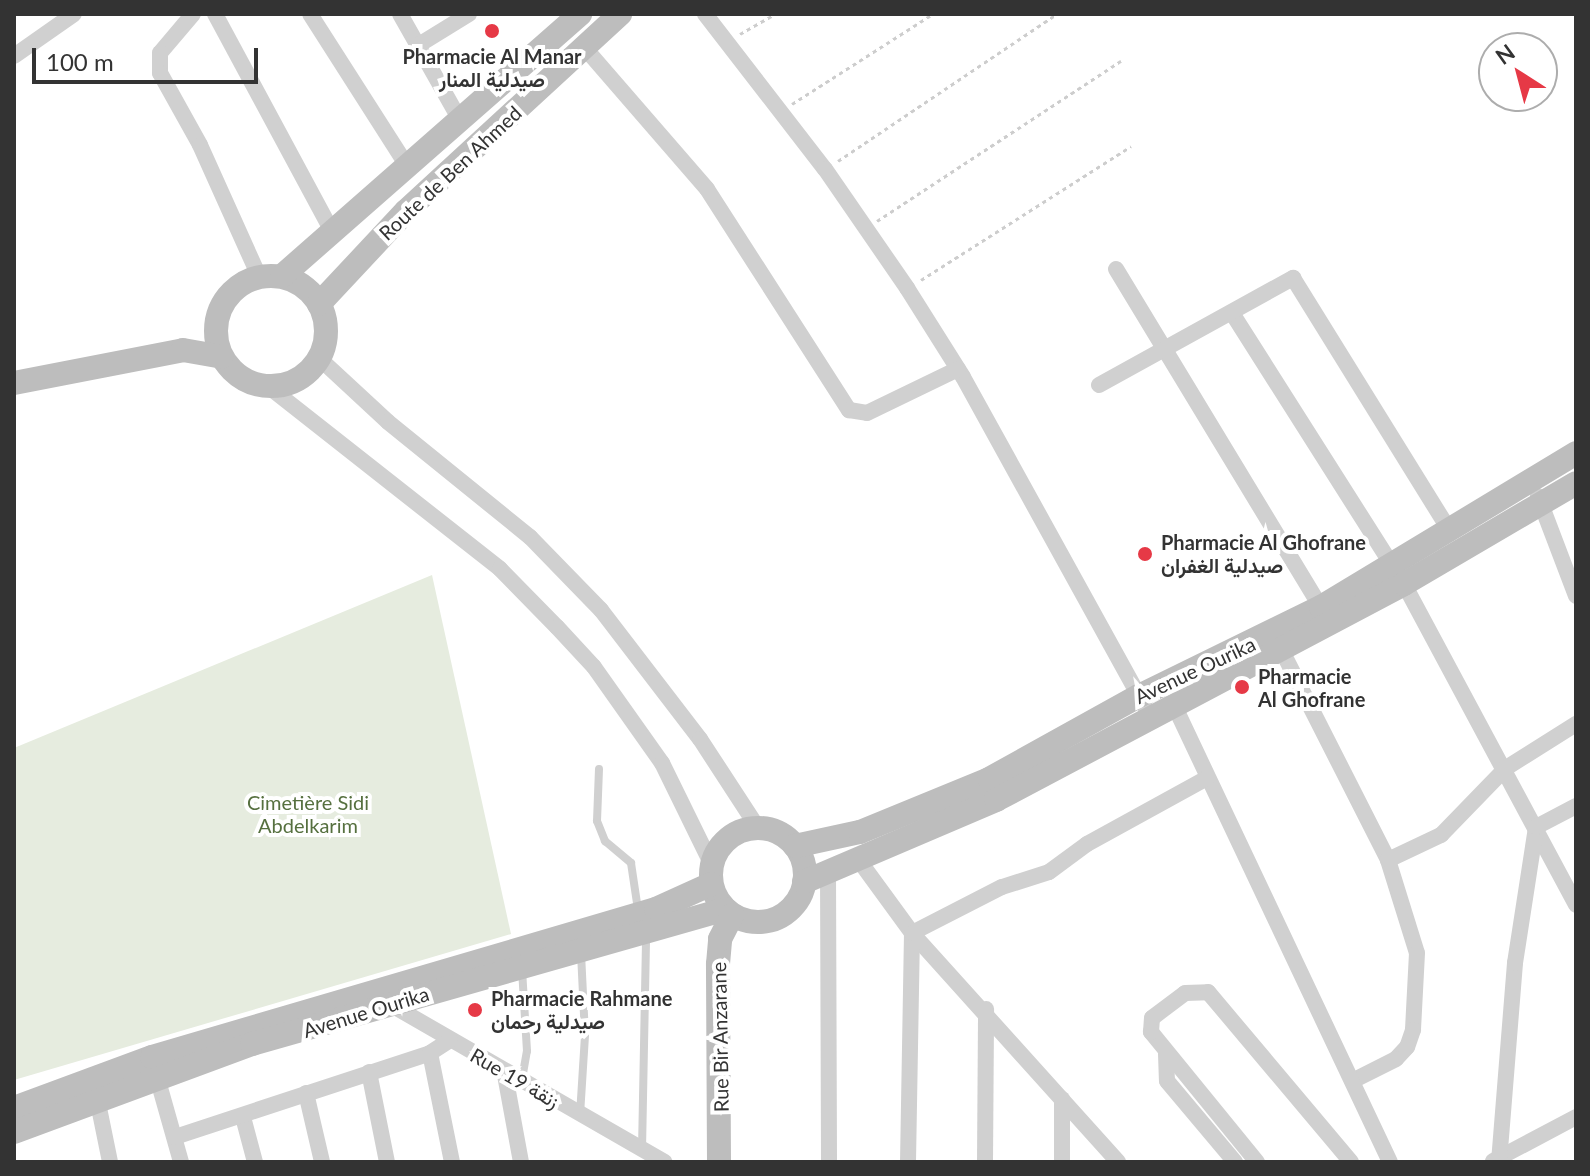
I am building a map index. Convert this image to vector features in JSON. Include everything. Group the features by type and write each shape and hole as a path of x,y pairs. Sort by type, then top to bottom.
{"street":[{"path":"14,56 74,14"},
{"path":"193,14 160,53 160,73 271,276 304,286 319,304 326,331 319,358 289,384 269,387"},
{"path":"215,14 332,231"},
{"path":"310,14 408,167"},
{"path":"400,14 461,122"},
{"path":"417,46 469,14"},
{"name":"Route de Ben Ahmed","path":"215,329 228,295 271,276 332,231 461,122 580,14"},
{"name":"Route de Ben Ahmed","path":"319,304 406,211 620,14"},
{"path":"705,14 825,169 907,288 958,369 1151,718"},
{"path":"584,47 707,189 849,410 867,413 958,369"},
{"path":"1116,269 1168,348 1321,607"},
{"path":"1099,385 1232,313 1283,280 1298,281 1449,530"},
{"path":"1232,313 1397,576 1574,895"},
{"path":"183,350 215,329 221,357 240,378 269,387 500,569 557,627 594,667 662,763 729,912"},
{"path":"14,383 183,350 221,357"},
{"path":"319,358 388,422 530,537 601,610 700,739 758,828 773,830 795,846 804,882"},
{"name":"Avenue Ourika","path":"795,846 831,841 936,805 1139,696 1277,642 1321,607 1397,576 1449,530 1576,453"},
{"path":"1531,480 1576,596"},
{"name":"Avenue Ourika","path":"14,1132 97,1098 154,1066 367,992 642,923 729,912 762,922 777,918 790,909 804,882 996,800 1151,718 1277,642 1397,576 1576,483"},
{"path":"1277,642 1388,860 1417,953 1413,1030 1396,1059 1354,1080"},
{"path":"1174,705 1354,1080 1390,1162"},
{"path":"1388,860 1441,835 1506,768 1576,724"},
{"path":"912,933 1002,887 1049,872 1087,844 1207,778"},
{"path":"1536,827 1576,806"},
{"path":"1497,1161 1515,963 1536,827"},
{"name":"Avenue Ourika","path":"14,1108 154,1066 391,1005 581,950 642,923 712,874 728,838 758,828"},
{"path":"858,859 912,933 986,1009 1118,1162"},
{"path":"828,871 829,1162"},
{"name":"Rue Bir Anzarane","path":"719,1162 718,964 720,939 729,912"},
{"path":"908,1162 912,933"},
{"name":"Rue 19 زنقة","path":"367,992 652,1158"},
{"path":"1257,1162 1151,1032 1152,1018 1185,993 1208,992 1351,1162"},
{"path":"985,1162 986,1009"},
{"path":"175,1137 430,1053 450,1040"},
{"path":"430,1053 452,1162"},
{"path":"1166,1054 1167,1081 1235,1162"},
{"path":"154,1066 181,1162"},
{"path":"369,1072 387,1162"},
{"path":"505,1075 521,1162"},
{"path":"306,1093 322,1162"},
{"path":"97,1098 106,1160"},
{"path":"1062,1099 1062,1162"},
{"path":"243,1117 255,1162"},
{"path":"1497,1161 1576,1117"}],"lane":[{"path":"599,769 597,821 605,841 631,863 642,923 652,1158"},
{"path":"580,1116 585,1035 581,950"},
{"path":"521,1084 527,1051 522,966"}],"path":[{"path":"726,42 775,14"},
{"path":"778,112 933,14"},
{"path":"825,169 1057,14"},
{"path":"867,228 1121,61"},
{"path":"907,288 1131,146"}],"green space":[{"name":"Cimetière Sidi Abdelkarim","path":"432,575 511,934 14,1080 14,748"}],"place":[{"name":"Pharmacie Al Manar صيدلية المنار","path":"492,31"},
{"name":"Pharmacie Al Ghofrane صيدلية الغفران","path":"1145,554"},
{"name":"Pharmacie Al Ghofrane","path":"1242,687"},
{"name":"Pharmacie Rahmane صيدلية رحمان","path":"475,1010"}]}
